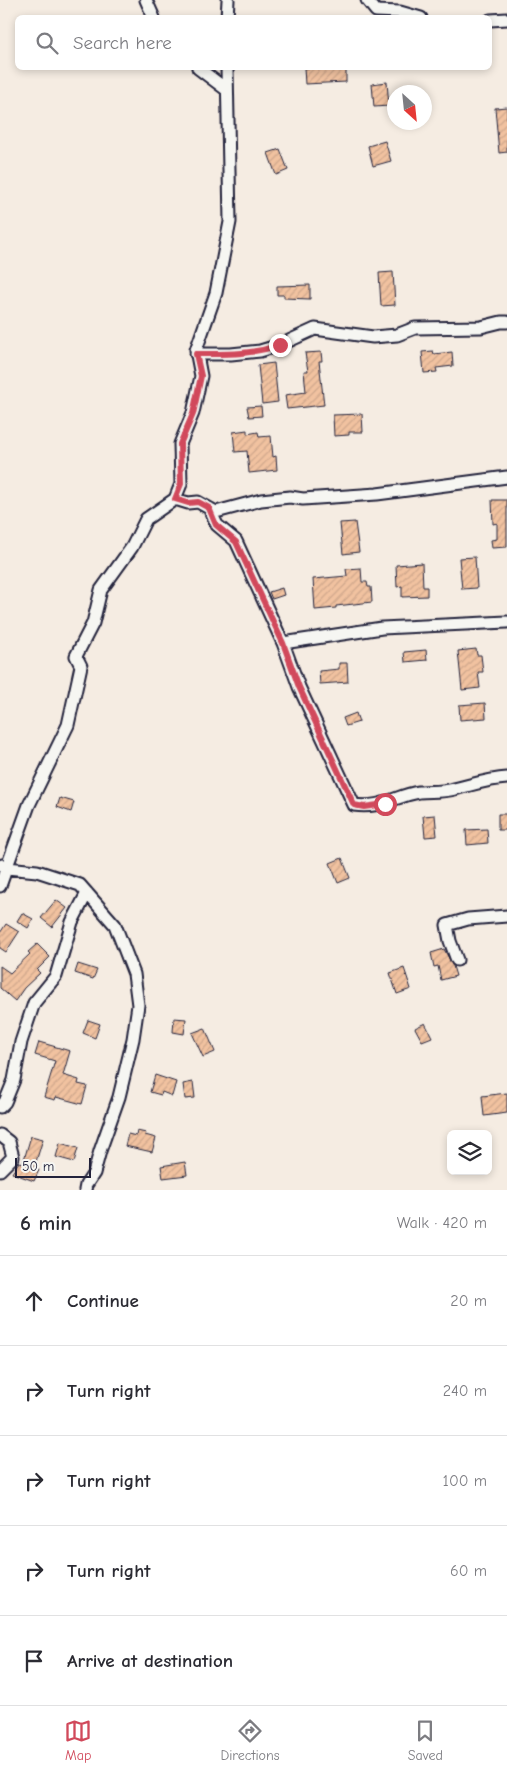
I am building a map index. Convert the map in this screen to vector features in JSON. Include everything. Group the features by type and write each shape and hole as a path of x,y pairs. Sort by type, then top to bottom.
{"street":[{"path":"146,0 153,15"},
{"path":"227,15 228,0"},
{"path":"367,0 376,11 400,12 410,15"},
{"path":"492,20 507,19"},
{"path":"201,70 226,90"},
{"path":"0,886 3,866 29,805 68,725 82,666 76,656 93,622 100,590 132,547 146,519 175,499 181,484 180,444 193,414 201,376 196,350 216,293 230,222 227,70"},
{"path":"196,354 231,354 260,351 280,345 315,329 373,337 397,335 415,328 481,327 507,322"},
{"path":"175,499 188,503 198,502 216,512 261,500 377,494 507,477"},
{"path":"209,508 216,525 236,542 283,643 299,687 354,805 364,807 385,804 417,792 448,790 492,778 507,778"},
{"path":"283,643 382,628 507,622"},
{"path":"3,866 37,871 80,885 115,925 134,974 138,1004 134,1039 119,1097 94,1173 85,1190"},
{"path":"0,1108 5,1102 14,1080 21,1042 34,1003 56,976 72,922 87,893"},
{"path":"457,960 450,941 447,925 468,919 507,916"},
{"path":"0,1135 9,1142 13,1157 0,1170"}],"building":[{"path":"304,70 346,70 346,82 305,84"},
{"path":"387,82 387,106 374,107 372,84"},
{"path":"507,107 507,152 499,153 495,108"},
{"path":"385,141 391,161 373,166 368,146"},
{"path":"280,149 288,170 276,175 268,153"},
{"path":"393,272 395,305 381,306 379,273"},
{"path":"310,285 310,299 284,298 284,295 277,295 277,286"},
{"path":"433,351 434,354 452,352 453,366 436,368 437,372 424,373 422,352"},
{"path":"321,352 322,361 319,361 324,405 287,409 285,395 306,392 304,371 308,371 305,353"},
{"path":"274,363 278,402 262,404 258,365"},
{"path":"261,406 262,416 249,417 247,407"},
{"path":"362,414 363,432 349,432 349,435 334,436 333,415"},
{"path":"247,430 247,434 258,432 259,437 271,436 273,457 276,456 277,470 249,473 247,451 235,452 233,432"},
{"path":"492,500 507,500 507,547 492,548 491,540 497,539 497,523 493,524"},
{"path":"355,522 359,552 343,554 340,523"},
{"path":"475,557 477,588 462,589 459,558"},
{"path":"422,563 423,587 427,587 427,596 402,597 402,586 397,587 396,565"},
{"path":"361,568 362,582 367,582 368,587 371,587 372,602 315,610 313,579 347,576 346,569"},
{"path":"282,588 284,595 272,599 269,592"},
{"path":"476,649 477,655 481,655 483,672 478,672 480,688 462,690 458,651"},
{"path":"426,650 427,660 405,662 404,652"},
{"path":"339,663 347,663 348,682 320,684 319,671 339,669"},
{"path":"485,703 486,718 460,720 459,705"},
{"path":"356,713 359,722 346,726 343,718"},
{"path":"60,798 74,802 71,812 57,807"},
{"path":"498,814 507,814 507,830 498,830"},
{"path":"435,815 437,836 425,837 423,816"},
{"path":"487,829 488,843 467,845 466,830"},
{"path":"342,858 350,878 338,883 330,863"},
{"path":"56,900 67,908 52,927 41,918"},
{"path":"22,913 33,919 28,928 17,921"},
{"path":"6,924 19,932 6,952 0,948 0,933"},
{"path":"37,944 50,957 37,970 40,973 24,988 15,1001 0,988 0,966 10,973 30,954 28,952"},
{"path":"444,949 456,976 441,980 438,966 434,967 431,953"},
{"path":"78,964 97,970 93,979 75,973"},
{"path":"404,968 411,989 397,994 390,973"},
{"path":"174,1018 186,1019 184,1034 173,1032"},
{"path":"88,1020 100,1024 95,1038 83,1033"},
{"path":"425,1023 432,1037 422,1041 415,1028"},
{"path":"205,1028 215,1052 203,1057 192,1033"},
{"path":"39,1042 70,1051 63,1075 79,1080 78,1084 87,1086 82,1104 56,1097 55,1100 44,1097 55,1061 35,1055"},
{"path":"155,1075 176,1082 172,1096 162,1092 161,1095 150,1092"},
{"path":"193,1082 195,1098 185,1099 183,1084"},
{"path":"507,1093 507,1113 484,1116 482,1096"},
{"path":"137,1131 156,1138 152,1152 125,1146 128,1134 136,1136"},
{"path":"31,1136 43,1139 34,1168 39,1170 34,1181 12,1173 19,1162 23,1163"},
{"path":"60,1143 78,1148 74,1162 56,1157"},
{"path":"185,1162 187,1175 163,1178 161,1166"}],"route":[{"path":"280,345 260,351 231,354 196,354 201,376 193,414 180,444 181,484 175,499 188,503 198,502 209,508 216,525 236,542 283,643 299,687 354,805 364,807 385,804"}]}
